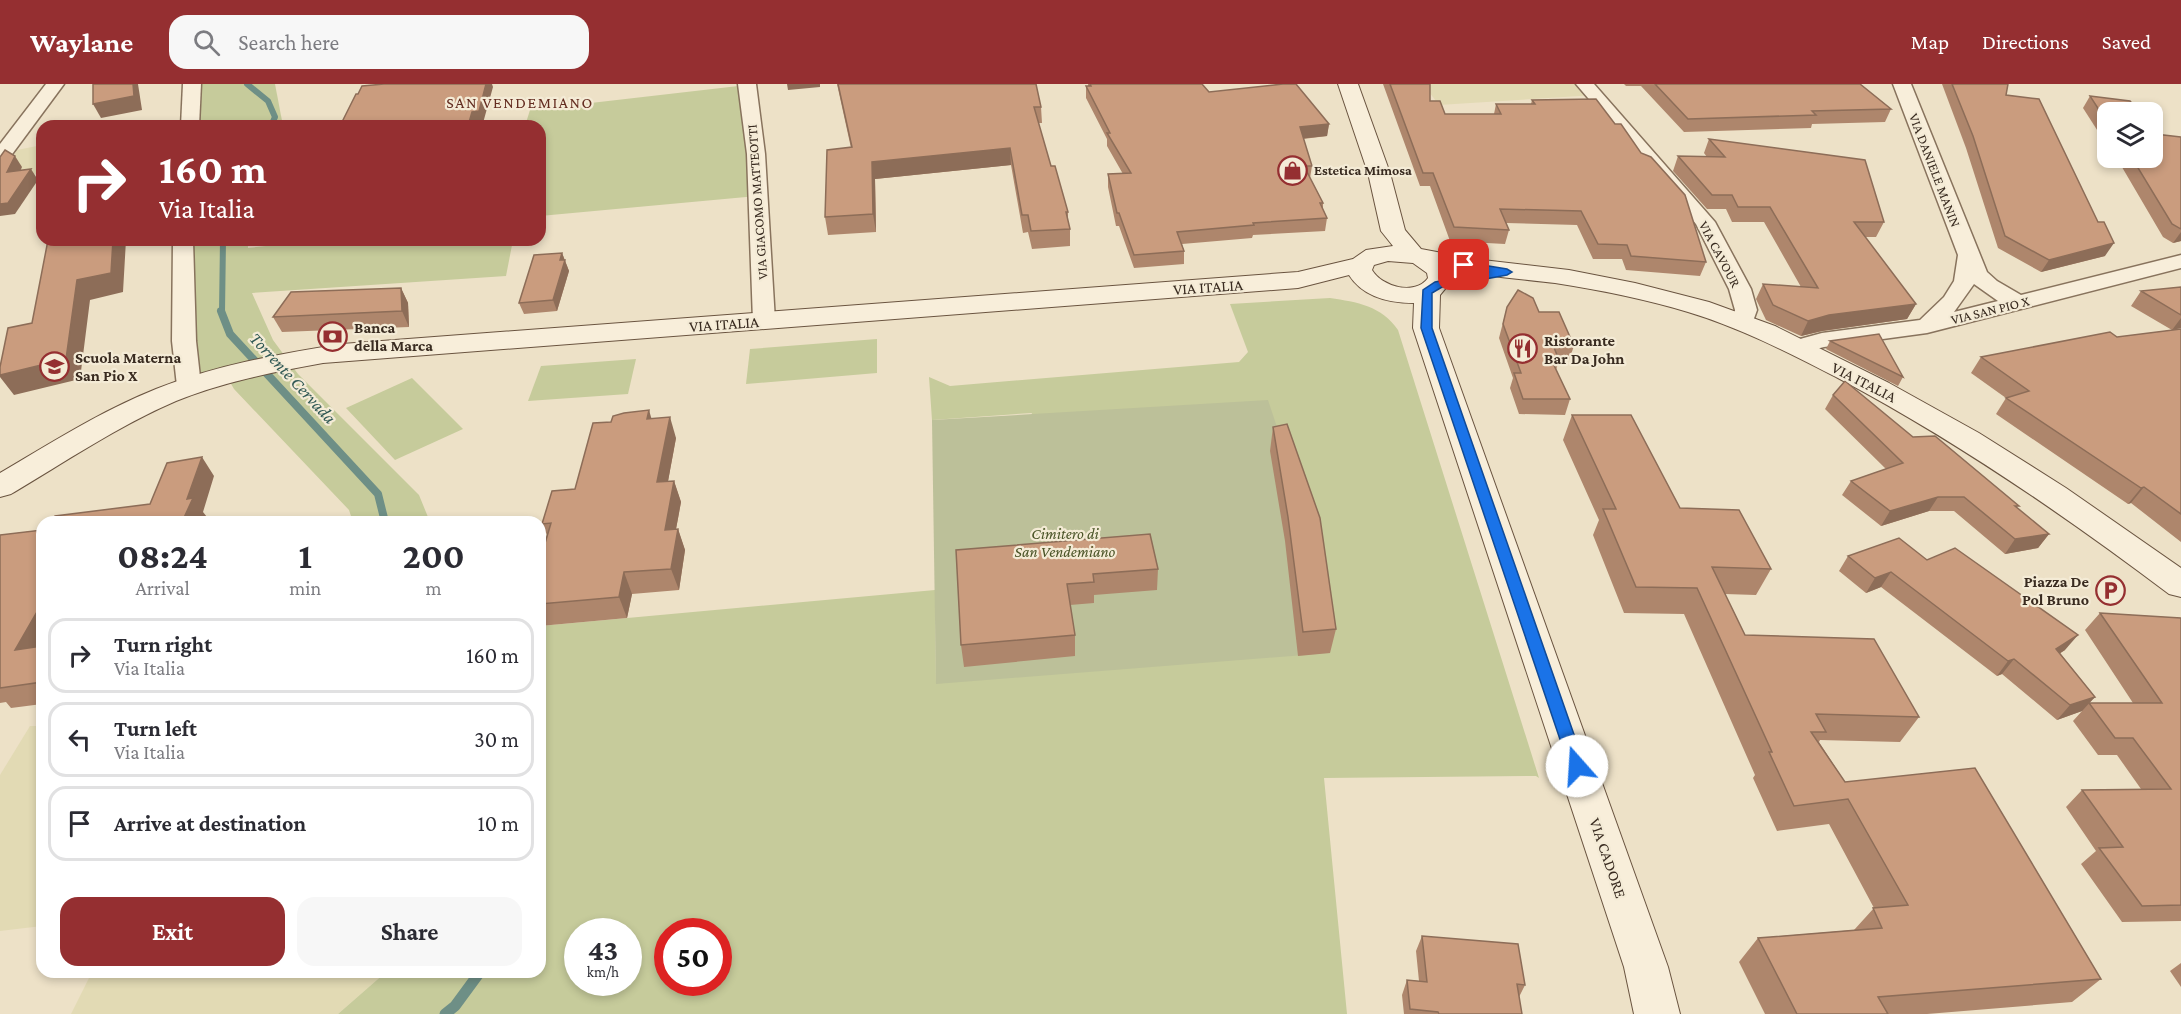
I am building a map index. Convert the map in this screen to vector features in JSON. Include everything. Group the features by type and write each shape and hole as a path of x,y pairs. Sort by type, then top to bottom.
{"street":[{"path":"0,157 55,84"},
{"path":"190,120 192,84"},
{"name":"VIA GIACOMO MATTEOTTI","path":"747,84 756,154 764,321"},
{"path":"1348,84 1379,173 1393,231 1417,257"},
{"name":"VIA CAVOUR","path":"1585,84 1705,222 1740,289 1746,310 1743,322"},
{"name":"VIA DANIELE MANIN","path":"1902,84 1977,275 1989,286 2018,303"},
{"path":"1369,259 1393,231"},
{"path":"183,246 184,341 189,386"},
{"path":"1369,259 1389,253 1417,257"},
{"name":"VIA DANIELE MANIN","path":"1927,326 1953,302 1965,281 1968,256"},
{"name":"VIA ITALIA","path":"1417,257 1608,285 1663,298 1743,322 1909,405 2043,487 2181,585"},
{"name":"VIA CADORE","path":"1417,257 1439,270 1441,278 1433,288 1426,328 1642,956 1657,1014"},
{"name":"VIA ITALIA","path":"1298,280 1369,259"},
{"name":"VIA CADORE","path":"1369,259 1359,270 1361,277 1383,291 1426,328"},
{"name":"VIA SAN PIO X","path":"1797,347 1822,340 1927,326 2181,261"},
{"name":"VIA ITALIA","path":"1433,288 1507,272"},
{"name":"VIA ITALIA","path":"60,451 155,400 189,386 289,360 342,352 1298,280 1383,291"},
{"path":"1965,281 1966,294 1971,300 1990,309"},
{"path":"1383,291 1416,295 1433,288"},
{"path":"0,487 60,451"},
{"path":"0,505 60,451"}],"shaded area":[{"path":"1423,84 1585,84 1595,95 1439,105"},
{"path":"36,146 36,174 0,180 17,150"},
{"path":"30,726 36,726 36,927 0,931 0,775"},
{"path":"89,978 379,978 338,1014 71,1014"}],"green space":[{"path":"192,84 275,84 282,120 190,120"},
{"path":"747,85 757,196 546,215 546,120 527,120 530,110"},
{"path":"175,246 248,246 248,248 266,246 512,246 506,276 252,293 273,340 298,374 419,495 428,516 351,516 349,510 234,389 226,375 189,386"},
{"path":"1330,298 1377,310 1398,330 1539,778 1536,776 1324,778 1347,1014 338,1014 379,978 546,978 546,625 935,590 936,683 1032,413 932,420 929,377 950,386 1239,362 1248,352 1230,304"},
{"path":"877,339 877,373 746,384 750,349"},
{"path":"636,359 628,394 528,401 541,366"},
{"path":"412,378 463,429 395,460 346,408"},
{"name":"Cimitero di San Vendemiano","path":"1268,400 1315,543 1330,653 936,684 932,420"}],"building":[{"path":"93,84 133,84 134,96 93,104"},
{"path":"486,84 479,111 472,112 470,120 343,120 362,86"},
{"path":"838,84 1036,84 1041,107 1034,107 1051,166 1055,166 1068,212 1066,212 1070,229 1031,231 1028,215 1022,215 1010,148 872,162 873,214 825,217 827,150 852,147"},
{"path":"1090,84 1202,84 1209,92 1296,84 1329,124 1300,127 1312,166 1304,166 1323,203 1320,203 1327,218 1253,223 1254,225 1177,232 1184,251 1134,255 1119,213 1117,213 1108,174 1131,173 1107,133 1110,133 1086,86 1091,86"},
{"path":"1390,84 1430,84 1430,101 1440,101 1445,114 1501,114 1496,104 1535,104 1532,100 1596,99 1615,124 1621,124 1641,153 1651,157 1685,195 1706,262 1631,256 1627,245 1598,244 1581,211 1500,209 1509,230 1454,227 1433,173 1423,173"},
{"path":"1655,84 1860,84 1891,109 1812,111 1816,115 1688,119"},
{"path":"1952,84 2008,84 2006,95 2039,99 2098,222 2104,222 2114,243 2049,260 2005,236 1973,136"},
{"path":"2090,96 2131,102 2097,102 2097,107"},
{"path":"2163,135 2181,137 2181,229 2172,224 2138,168 2163,168"},
{"path":"1709,139 1865,160 1884,222 1854,222 1916,304 1829,315 1808,321 1773,305 1763,284 1818,288 1770,207 1738,207 1732,195 1712,195 1678,156 1725,157"},
{"path":"5,150 15,156 7,172 31,169 8,203 0,204 0,157"},
{"path":"47,246 113,246 111,273 77,280 66,359 0,375 8,328 32,323"},
{"path":"562,253 560,260 565,260 553,300 519,303 534,255"},
{"path":"2181,287 2181,315 2141,291"},
{"path":"401,288 402,311 273,317 291,292"},
{"path":"1518,290 1533,298 1539,312 1559,312 1574,346 1553,345 1559,360 1552,361 1570,399 1523,399 1514,373 1521,373 1503,324 1507,307"},
{"path":"2181,329 2181,514 2144,487 2141,488 2006,398 2029,391 1981,357 2110,332 2117,337"},
{"path":"1879,334 1903,377 1830,341"},
{"path":"1845,381 1913,437 1935,436 2049,534 2015,539 1964,497 1938,497 1890,511 1851,481 1903,463 1833,395"},
{"path":"649,410 647,419 670,417 657,482 674,481 665,530 678,529 671,569 624,572 619,597 546,603 546,540 551,523 546,524 544,516 552,491 575,489 593,423 611,422 613,416"},
{"path":"1572,415 1631,415 1680,508 1739,510 1771,569 1712,567 1745,635 1874,639 1919,717 1816,714 1826,732 1811,732 1845,782 1975,768 2101,979 1878,997 1888,1014 1797,1014 1758,938 1882,928 1873,908 1908,905 1848,799 1794,806 1769,752 1772,752 1697,588 1636,587 1603,509 1616,509"},
{"path":"1287,424 1320,518 1336,629 1303,632 1288,517 1273,427"},
{"path":"202,457 187,499 193,498 185,516 55,516 150,504 167,463"},
{"path":"36,531 36,613 15,650 36,647 36,683 0,688 0,535"},
{"path":"1150,534 1158,569 1093,574 1094,582 1067,584 1075,635 961,645 956,550"},
{"path":"1899,538 1927,560 1955,548 2078,635 2056,649 2095,697 2070,705 2014,659 2008,661 1891,572 1875,578 1848,556"},
{"path":"2100,613 2181,618 2181,905 2142,906 2099,848 2123,847 2082,790 2171,789 2133,738 2115,738 2089,703 2162,703"},
{"path":"1422,936 1518,944 1525,985 1517,984 1522,1014 1439,1014 1438,1012 1410,1009 1407,980 1427,982"}],"waterway":[{"name":"Torrente Cervada","path":"247,84 268,101 275,117 274,120"},
{"name":"Torrente Cervada","path":"222,312 223,246"},
{"name":"Torrente Cervada","path":"221,311 230,334 378,494 384,516"},
{"name":"Torrente Cervada","path":"445,1014 455,1006 476,978"}],"place":[{"name":"Estetica Mimosa","path":"1293,170"},
{"name":"Banca della Marca","path":"333,336"},
{"name":"Ristorante Bar Da John","path":"1523,349"},
{"name":"Scuola Materna San Pio X","path":"54,366"},
{"name":"Piazza De Pol Bruno","path":"2110,590"}],"district":[{"name":"SAN VENDEMIANO","path":"520,102"}],"route":[{"path":"1464,265 1507,272 1439,285 1427,292 1426,328 1577,766"}]}
